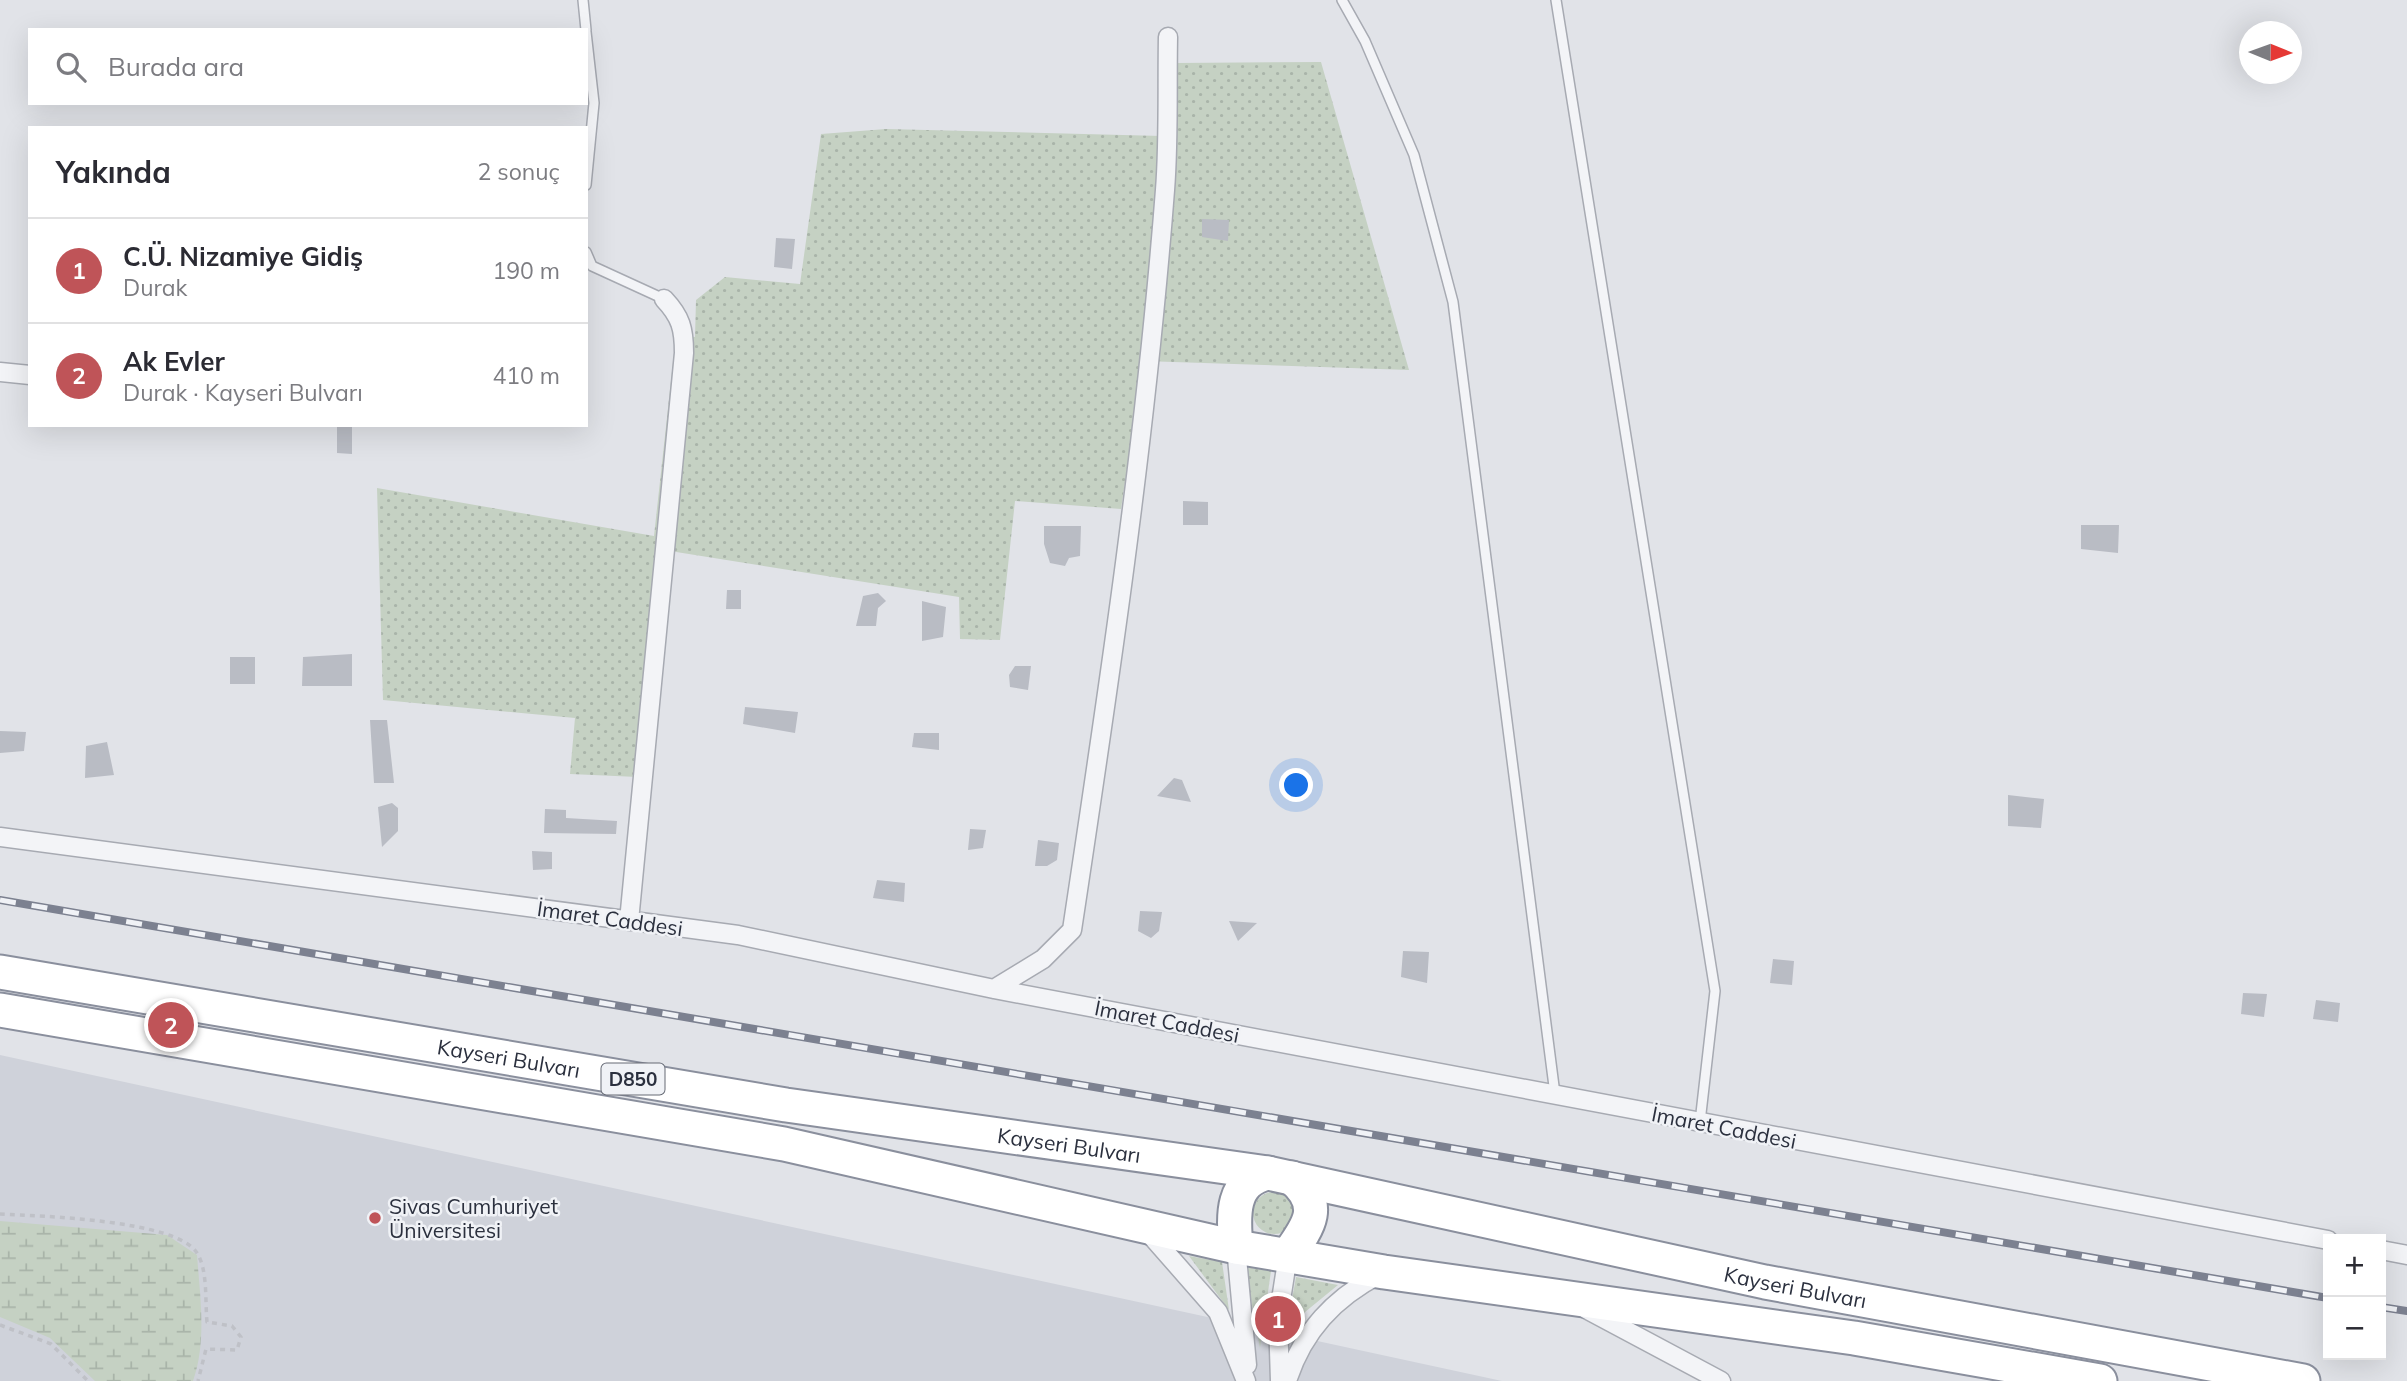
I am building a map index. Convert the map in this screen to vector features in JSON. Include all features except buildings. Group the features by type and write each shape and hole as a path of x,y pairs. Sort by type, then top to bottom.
{"highway":[{"name":"Kayseri Bulvarı","path":"0,972 786,1105 1280,1176 1765,1282 2303,1381"},
{"name":"Kayseri Bulvarı","path":"0,1010 783,1144 1236,1247"},
{"path":"1280,1176 1305,1191 1311,1217 1305,1234 1287,1255 1236,1247 1234,1218 1239,1192 1249,1180 1280,1176"},
{"name":"Kayseri Bulvarı","path":"1287,1255 1384,1272 1854,1338 2100,1381"}],"street":[{"path":"994,989 1043,958 1072,930 1129,531 1165,188 1168,37"},
{"path":"629,921 684,353 684,331 678,314 664,299"},
{"path":"0,372 28,375"},
{"name":"İmaret Caddesi","path":"0,837 738,935 994,989 2323,1239"},
{"path":"1142,1226 1218,1311 1247,1381"},
{"path":"1236,1247 1247,1381"},
{"path":"2386,1251 2407,1255"},
{"path":"1280,1381 1278,1319 1287,1255"},
{"path":"1287,1381 1300,1345 1317,1322 1352,1289 1384,1272"},
{"path":"1564,1297 1721,1381"}],"lane":[{"path":"583,0 586,28"},
{"path":"1342,0 1365,41 1414,155 1452,302 1555,1095"},
{"path":"1556,0 1715,991 1700,1122"},
{"path":"588,49 594,103 588,164"},
{"path":"588,257 592,266 664,299"}],"path":[{"path":"0,1214 148,1228 183,1239 201,1259 206,1322 232,1326 241,1337 237,1350 206,1349 198,1381"},
{"path":"0,1325 51,1344 88,1381"}],"shaded area":[{"name":"Sivas Cumhuriyet Üniversitesi","path":"0,1055 1502,1381 0,1381"}],"green space":[{"path":"1321,62 1409,370 1143,361 1121,509 1015,501 1000,640 960,639 959,597 670,551 638,777 570,774 575,718 383,700 377,488 654,536 676,335 695,337 696,300 725,277 800,284 821,134 886,129 1162,136 1175,63"},
{"path":"1274,1192 1289,1198 1295,1213 1289,1228 1274,1234 1259,1228 1253,1213 1259,1198"},
{"path":"0,1221 167,1235 197,1255 201,1335 193,1381 95,1381 50,1338 0,1317"},
{"path":"1189,1256 1222,1262 1229,1310"},
{"path":"1245,1267 1271,1271 1260,1348"},
{"path":"1296,1277 1338,1285 1305,1312 1284,1345"}],"railway":[{"path":"0,900 2323,1297"},
{"path":"2386,1308 2407,1311"}],"place":[{"name":"Ak Evler","path":"171,1025"},
{"name":"Sivas Cumhuriyet Üniversitesi","path":"375,1218"},
{"name":"C.Ü. Nizamiye Gidiş","path":"1278,1319"}]}
